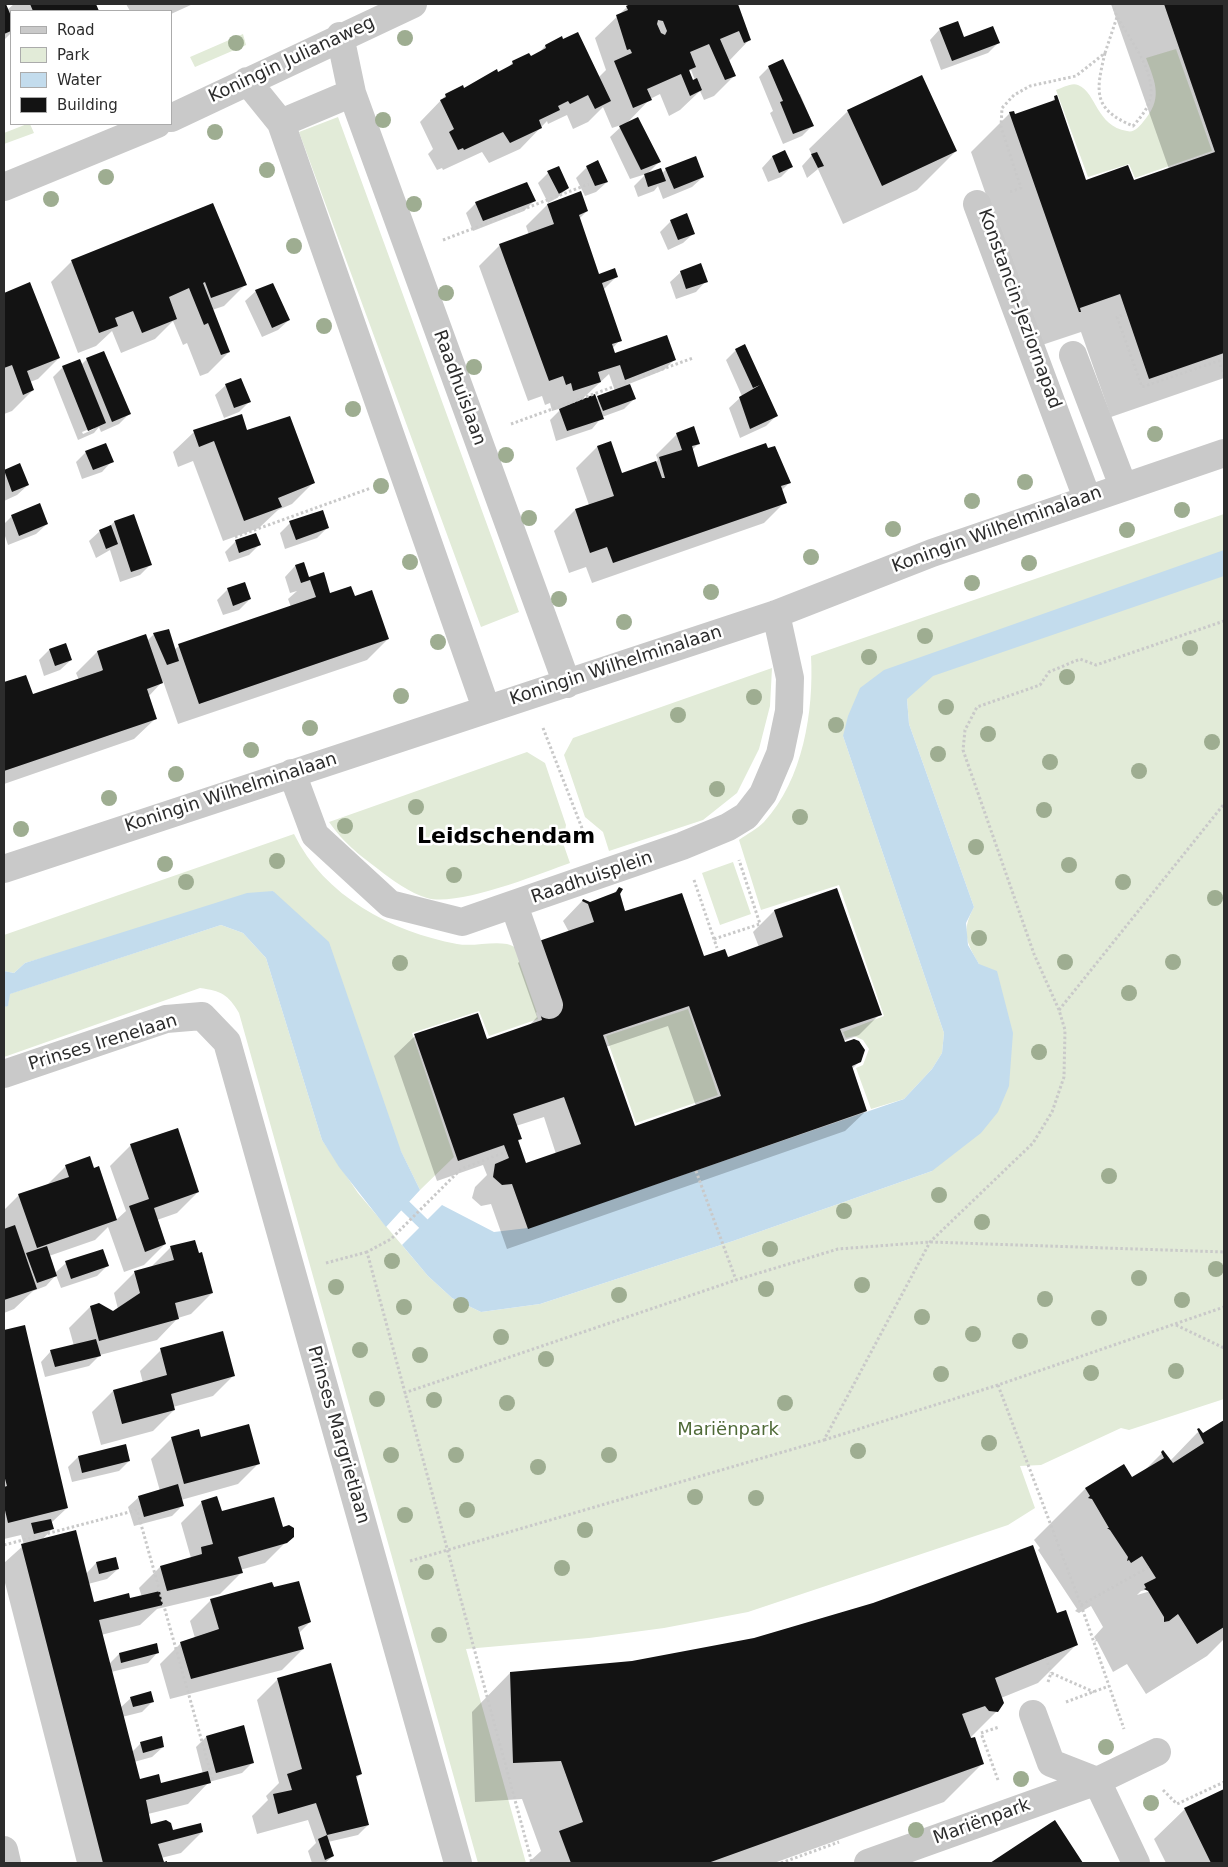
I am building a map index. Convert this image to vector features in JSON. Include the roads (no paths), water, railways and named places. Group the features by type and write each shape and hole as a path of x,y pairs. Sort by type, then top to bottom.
{"street":[{"name":"Koningin Julianaweg","path":"172,118 340,36 413,4"},
{"name":"Raadhuislaan","path":"340,36 352,93 567,684"},
{"path":"247,80 281,123 486,708"},
{"path":"281,123 352,93"},
{"path":"4,187 154,125"},
{"name":"Konstancin-Jeziornapad","path":"977,204 1087,498"},
{"path":"1073,355 1123,486"},
{"name":"Koningin Wilhelminalaan","path":"4,869 486,708 567,684 776,614 932,552 1224,452"},
{"name":"Raadhuisplein","path":"292,774 315,835 390,904 462,922 514,905 682,846 728,827 746,816 763,794 780,754 789,710 790,678 776,614"},
{"path":"514,905 549,1005"},
{"name":"Prinses Irenelaan","path":"4,1074 166,1019 202,1016"},
{"name":"Prinses Margrietlaan","path":"202,1016 227,1042 458,1863"},
{"path":"1034,1714 1051,1763 1097,1781 1136,1863"},
{"name":"Mariënpark","path":"868,1863 1097,1781 1146,1757"},
{"path":"4,1850 7,1863"}],"water":[{"path":"1224,550 1224,576 933,676 907,699 909,724 974,907 966,923 968,945 979,964 997,971 1013,1033 1009,1086 998,1112 981,1133 932,1171 733,1241 540,1304 481,1312 452,1298 428,1276 402,1245 442,1205 494,1232 528,1228 904,1099 932,1069 942,1053 944,1033 843,736 848,716 860,688 884,670"},
{"path":"273,891 329,942 401,1151 420,1190 386,1227 339,1167 322,1140 266,958 243,933 221,925 10,994 8,1006 4,1007 4,971 14,973 25,963 247,893"}],"waterway":[{"path":"394,1195 435,1235"}],"district":[{"name":"Leidschendam","path":"506,837"}]}
